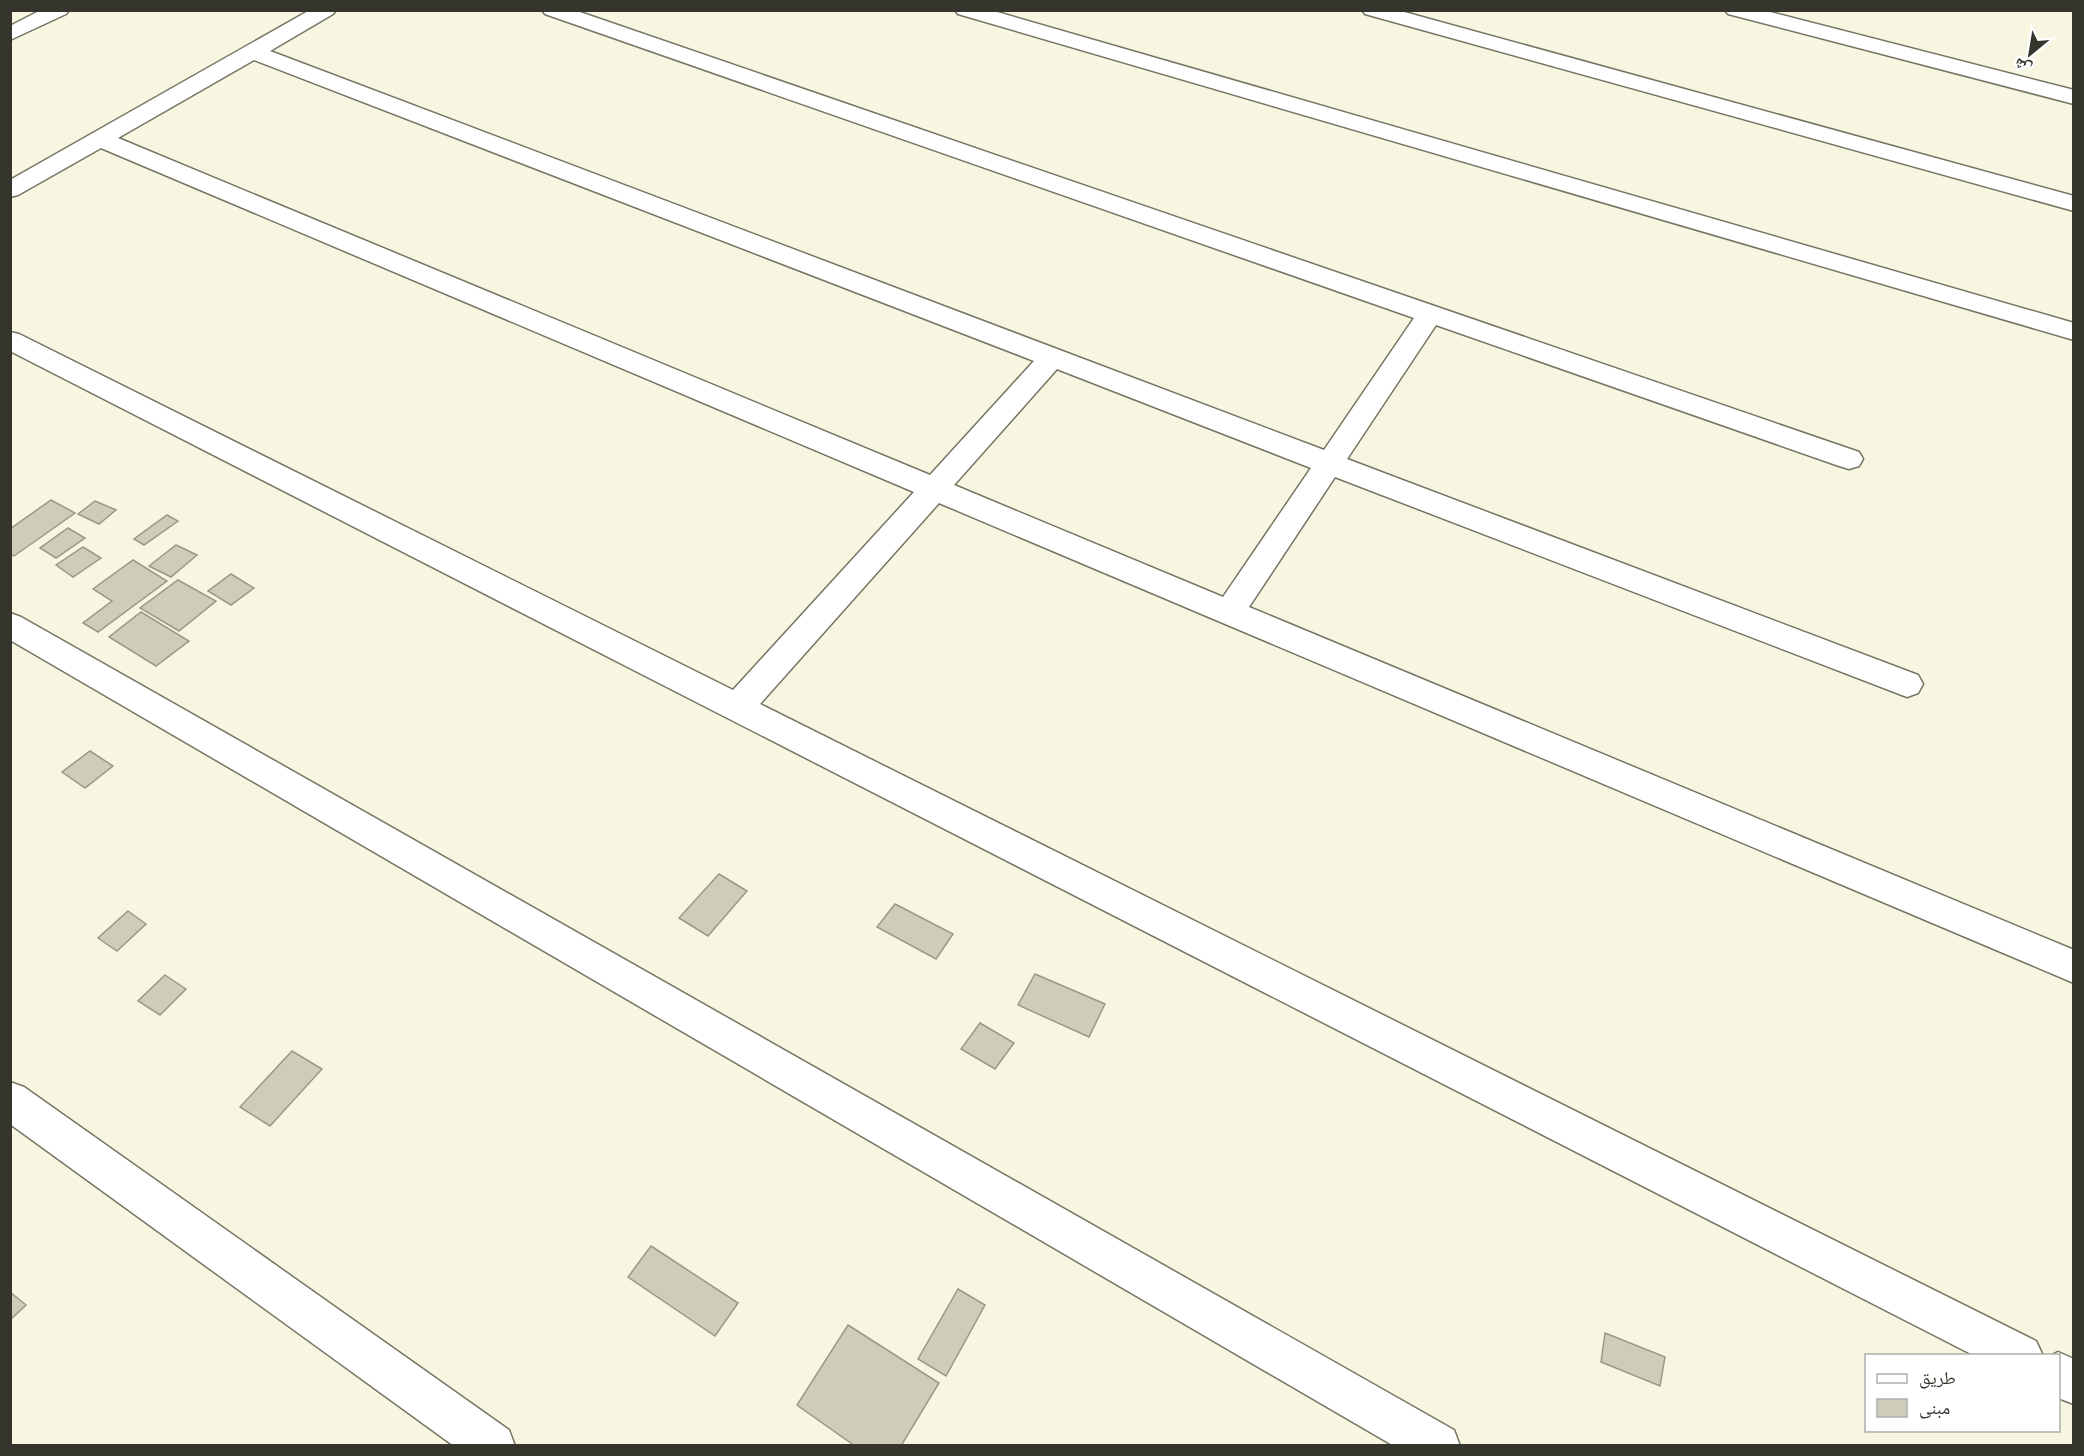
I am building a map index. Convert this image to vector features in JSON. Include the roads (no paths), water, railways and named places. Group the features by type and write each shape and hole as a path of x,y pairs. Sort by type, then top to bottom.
{"street":[{"path":"10,34 59,10"},
{"path":"10,190 326,10"},
{"path":"552,10 1849,459"},
{"path":"965,10 2073,332"},
{"path":"1372,10 2073,204"},
{"path":"1735,10 2073,98"},
{"path":"253,52 1907,684"},
{"path":"100,139 2073,967"},
{"path":"1229,612 1430,314"},
{"path":"10,340 2018,1354"},
{"path":"738,707 1052,358"},
{"path":"10,625 1438,1446"},
{"path":"10,1100 494,1446"}]}
